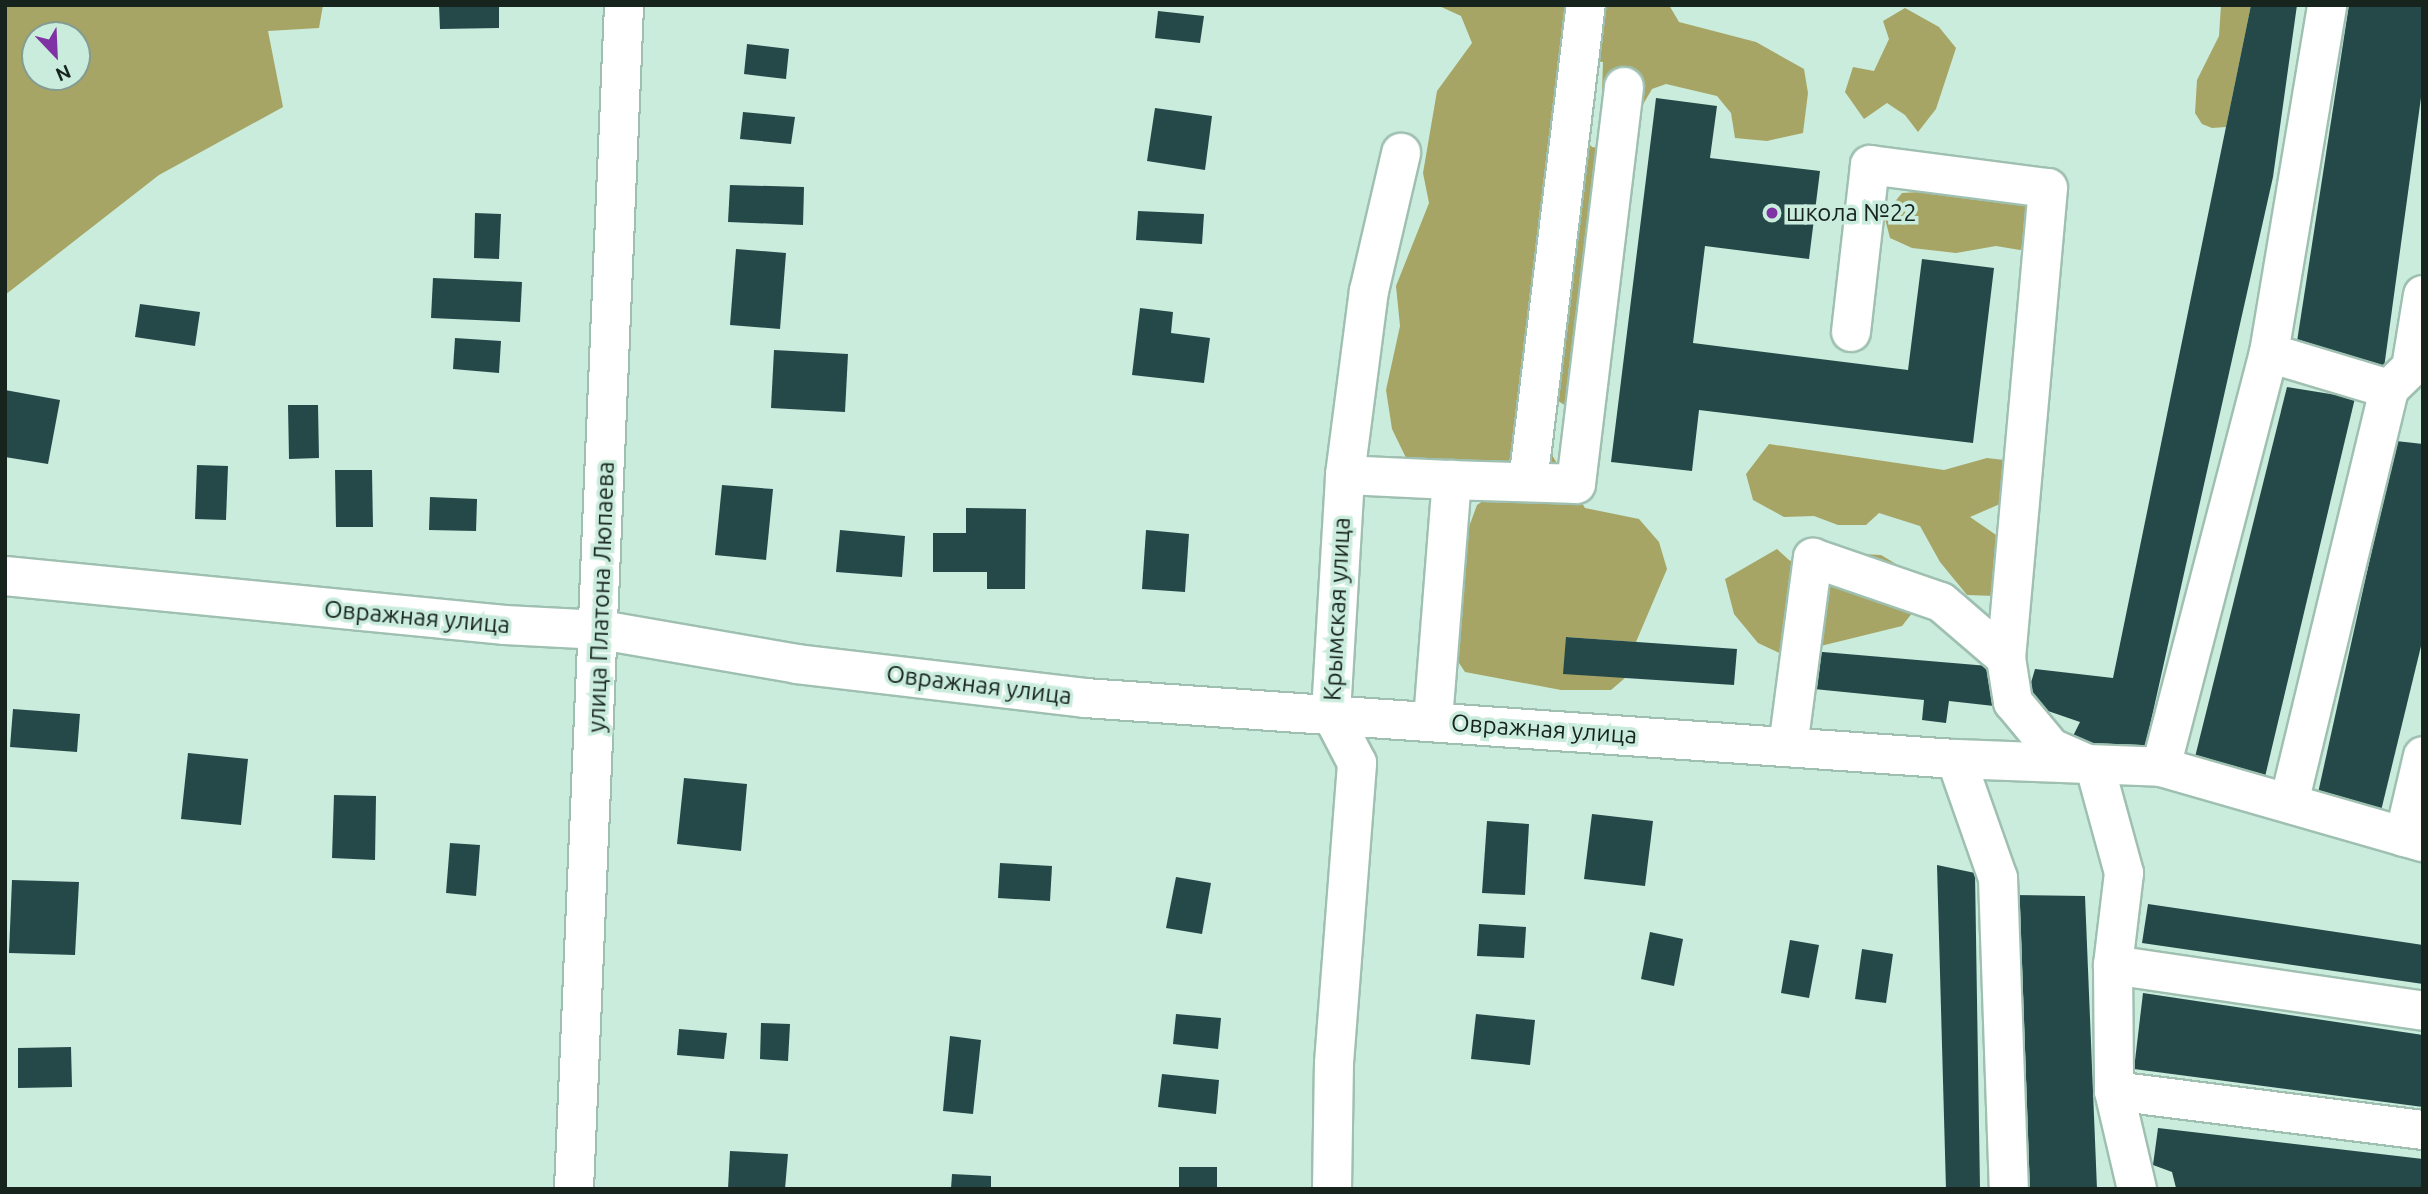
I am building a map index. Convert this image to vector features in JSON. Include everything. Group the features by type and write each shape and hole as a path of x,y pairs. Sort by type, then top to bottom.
{"street":[{"name":"улица Платона Люпаева","path":"574,1189 601,630 624,5"},
{"path":"1528,482 1586,5"},
{"path":"2161,767 2269,353 2327,5"},
{"path":"1345,475 1576,484 1624,87"},
{"name":"Крымская улица","path":"1332,1189 1334,1063 1357,763 1331,713 1345,475 1369,291 1401,153"},
{"path":"1852,332 1870,165 2048,188 2006,657 2014,702 2051,748 2095,767 2124,873 2113,965 2114,1091 2137,1189"},
{"path":"2289,803 2389,389 2411,368 2423,295"},
{"path":"2269,353 2389,389"},
{"path":"1433,720 1452,480"},
{"path":"1788,747 1813,558 1941,602 2006,657"},
{"name":"Овражная улица","path":"5,576 505,625 601,630 797,664 1085,698 1433,720 1956,759 2095,767 2161,767 2413,839"},
{"path":"2413,839 2423,757"},
{"path":"1956,759 1998,878 2008,1189"},
{"path":"2113,965 2423,1011"},
{"path":"2114,1091 2423,1130"}],"shaded area":[{"path":"5,5 323,5 319,28 268,31 283,107 159,175 5,295"},
{"path":"1437,5 1669,5 1679,22 1756,42 1804,69 1808,93 1803,133 1767,141 1735,138 1731,113 1717,96 1666,84 1652,89 1638,113 1602,92 1603,62 1565,57 1559,114 1592,147 1629,153 1566,446 1566,406 1552,397 1545,444 1585,508 1639,519 1659,542 1667,569 1636,642 1566,637 1625,678 1611,690 1561,690 1465,672 1451,651 1463,612 1459,554 1477,505 1496,492 1476,460 1409,464 1392,429 1386,390 1400,326 1396,286 1429,203 1423,173 1437,91 1472,43 1461,16"},
{"path":"2221,5 2251,5 2226,127 2212,128 2202,124 2195,113 2197,80 2219,36"},
{"path":"1905,8 1939,27 1956,48 1936,109 1918,132 1905,115 1887,103 1864,119 1845,92 1853,67 1874,71 1889,39 1883,21"},
{"path":"1982,188 2040,196 2044,231 2020,250 1996,246 1956,253 1912,248 1890,238 1884,215 1902,193"},
{"path":"1769,444 1944,470 1987,458 2004,460 2013,476 2000,504 1970,517 2015,548 1996,596 1967,595 1940,562 1920,526 1879,513 1866,525 1838,525 1814,516 1784,517 1753,500 1746,474"},
{"path":"1777,549 1789,560 1836,582 1862,554 1881,555 1913,574 1913,612 1902,626 1784,655 1758,643 1734,614 1725,579"}],"building":[{"path":"439,5 499,5 499,28 440,29"},
{"path":"2251,5 2297,5 2273,177 2144,752 2071,740 2080,722 2025,703 2035,669 2113,678"},
{"path":"2349,5 2423,5 2423,83 2384,368 2296,348"},
{"path":"1158,11 1204,16 1200,43 1155,38"},
{"path":"747,44 789,49 786,79 744,74"},
{"path":"1656,98 1717,106 1710,158 1820,171 1809,259 1705,246 1693,343 1908,370 1922,259 1994,268 1973,443 1699,410 1692,471 1611,462"},
{"path":"1155,108 1212,116 1205,170 1147,161"},
{"path":"743,112 795,117 791,144 740,139"},
{"path":"730,185 804,187 803,225 728,222"},
{"path":"1138,211 1204,214 1202,244 1136,240"},
{"path":"475,213 501,214 499,259 474,258"},
{"path":"736,249 786,253 780,329 730,325"},
{"path":"433,278 522,282 520,322 431,318"},
{"path":"140,304 200,312 195,346 135,337"},
{"path":"1140,308 1173,312 1171,333 1210,338 1204,383 1132,375"},
{"path":"455,338 501,341 499,373 453,369"},
{"path":"774,350 848,354 845,412 771,408"},
{"path":"2287,387 2355,398 2264,781 2195,757"},
{"path":"5,390 60,400 48,464 5,457"},
{"path":"288,405 318,405 319,458 289,459"},
{"path":"2396,441 2423,444 2423,638 2380,815 2316,802"},
{"path":"197,465 228,466 226,520 195,519"},
{"path":"335,470 372,470 373,527 336,527"},
{"path":"722,485 773,489 766,560 715,555"},
{"path":"430,497 477,499 476,531 429,530"},
{"path":"966,508 1026,509 1025,589 987,589 987,572 933,572 933,533 966,533"},
{"path":"840,530 905,536 902,577 836,572"},
{"path":"1146,530 1189,534 1185,592 1142,589"},
{"path":"1566,637 1737,649 1734,685 1563,674"},
{"path":"1811,651 2000,667 1994,706 1949,701 1946,723 1922,720 1924,700 1804,688"},
{"path":"13,709 80,714 77,752 10,747"},
{"path":"188,753 248,759 241,825 181,819"},
{"path":"684,778 747,784 741,851 677,844"},
{"path":"334,795 376,796 375,860 332,858"},
{"path":"1592,814 1653,821 1645,886 1584,879"},
{"path":"1487,821 1529,824 1525,895 1482,893"},
{"path":"450,843 480,845 476,896 446,893"},
{"path":"1000,863 1052,866 1050,901 998,898"},
{"path":"1937,865 1975,873 1980,1189 1946,1189"},
{"path":"1176,877 1211,883 1202,934 1166,928"},
{"path":"12,880 79,882 75,955 9,953"},
{"path":"2012,895 2085,896 2097,1189 2022,1189"},
{"path":"2148,904 2423,945 2423,984 2142,943"},
{"path":"1479,924 1526,927 1524,958 1477,956"},
{"path":"1650,932 1683,939 1674,986 1641,979"},
{"path":"1790,940 1819,945 1809,998 1781,993"},
{"path":"1862,949 1893,954 1886,1003 1855,999"},
{"path":"2143,993 2423,1035 2423,1107 2134,1069"},
{"path":"1176,1014 1221,1018 1218,1049 1173,1044"},
{"path":"1476,1014 1535,1020 1530,1065 1471,1059"},
{"path":"761,1023 790,1024 788,1061 760,1059"},
{"path":"679,1029 727,1033 724,1059 677,1055"},
{"path":"950,1036 981,1040 973,1114 943,1111"},
{"path":"71,1047 72,1087 18,1088 18,1048"},
{"path":"1162,1074 1219,1080 1216,1114 1158,1107"},
{"path":"2158,1128 2423,1159 2423,1189 2176,1188 2172,1172 2153,1165"},
{"path":"730,1151 788,1154 785,1189 728,1189"},
{"path":"1179,1167 1217,1167 1217,1189 1179,1189"},
{"path":"952,1174 991,1176 991,1189 951,1189"}],"place":[{"name":"школа №22","path":"1772,213"}]}
